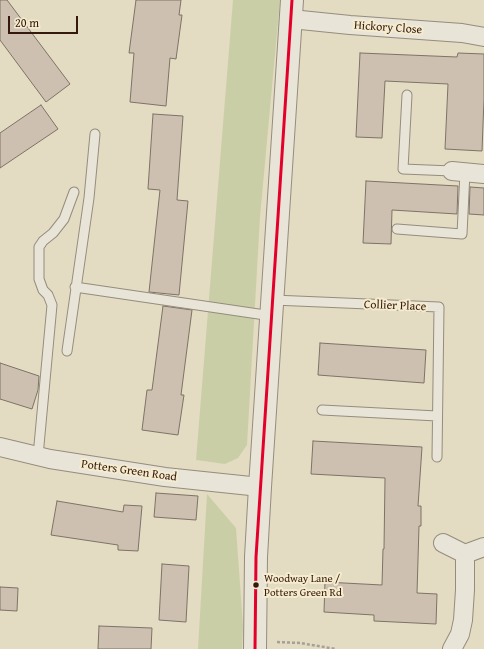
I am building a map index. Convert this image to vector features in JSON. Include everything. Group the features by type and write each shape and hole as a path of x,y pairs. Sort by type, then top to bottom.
{"street":[{"name":"Hickory Close","path":"292,9 350,25 462,33 484,37"},
{"path":"255,645 256,558 260,487 292,9"},
{"path":"458,172 484,174"},
{"name":"Potters Green Road","path":"0,447 38,456 165,477 260,487"},
{"path":"442,543 465,554 484,547"},
{"path":"452,649 460,634 463,620 465,554"}],"lane":[{"path":"397,229 462,234 458,172 403,169 407,95"},
{"path":"67,351 90,198 95,134"},
{"path":"38,456 52,305 48,295 42,290 39,279 39,246 53,233 64,219 74,192"},
{"path":"76,287 272,308"},
{"name":"Collier Place","path":"272,308 439,307 437,458"},
{"path":"322,410 437,416"}],"path":[{"path":"255,645 300,643 336,649"}],"green space":[{"path":"233,0 280,0 260,217 247,445 238,458 225,464 196,460"},
{"path":"207,494 236,528 243,626 242,649 198,649"}],"building":[{"path":"0,0 7,0 70,84 46,102 0,40"},
{"path":"136,0 181,0 179,15 182,15 176,59 170,58 166,106 130,102 134,53 129,53"},
{"path":"360,53 457,57 458,53 484,54 482,151 445,149 448,84 385,81 382,138 356,137"},
{"path":"41,105 58,129 0,168 0,133"},
{"path":"153,114 183,116 177,200 188,201 179,295 149,292 160,190 148,189"},
{"path":"366,181 458,186 457,214 392,210 391,244 363,243"},
{"path":"470,187 484,188 484,215 469,214"},
{"path":"163,306 192,310 181,395 184,395 178,435 142,430 147,390 152,390"},
{"path":"320,343 426,350 424,383 318,375"},
{"path":"0,363 39,376 38,390 32,409 0,399"},
{"path":"313,441 422,447 418,506 421,506 421,526 419,526 417,593 437,594 436,624 374,621 374,615 324,612 325,582 382,585 385,478 311,474"},
{"path":"156,493 198,496 196,520 154,517"},
{"path":"57,501 123,512 124,505 142,506 138,551 118,550 118,545 51,535"},
{"path":"162,564 189,566 186,622 159,620"},
{"path":"0,587 18,588 17,611 0,610"},
{"path":"99,626 152,628 151,649 98,649"}],"transit line":[{"path":"255,649 256,557 292,0"}],"place":[{"name":"Woodway Lane / Potters Green Rd","path":"256,585"}]}
